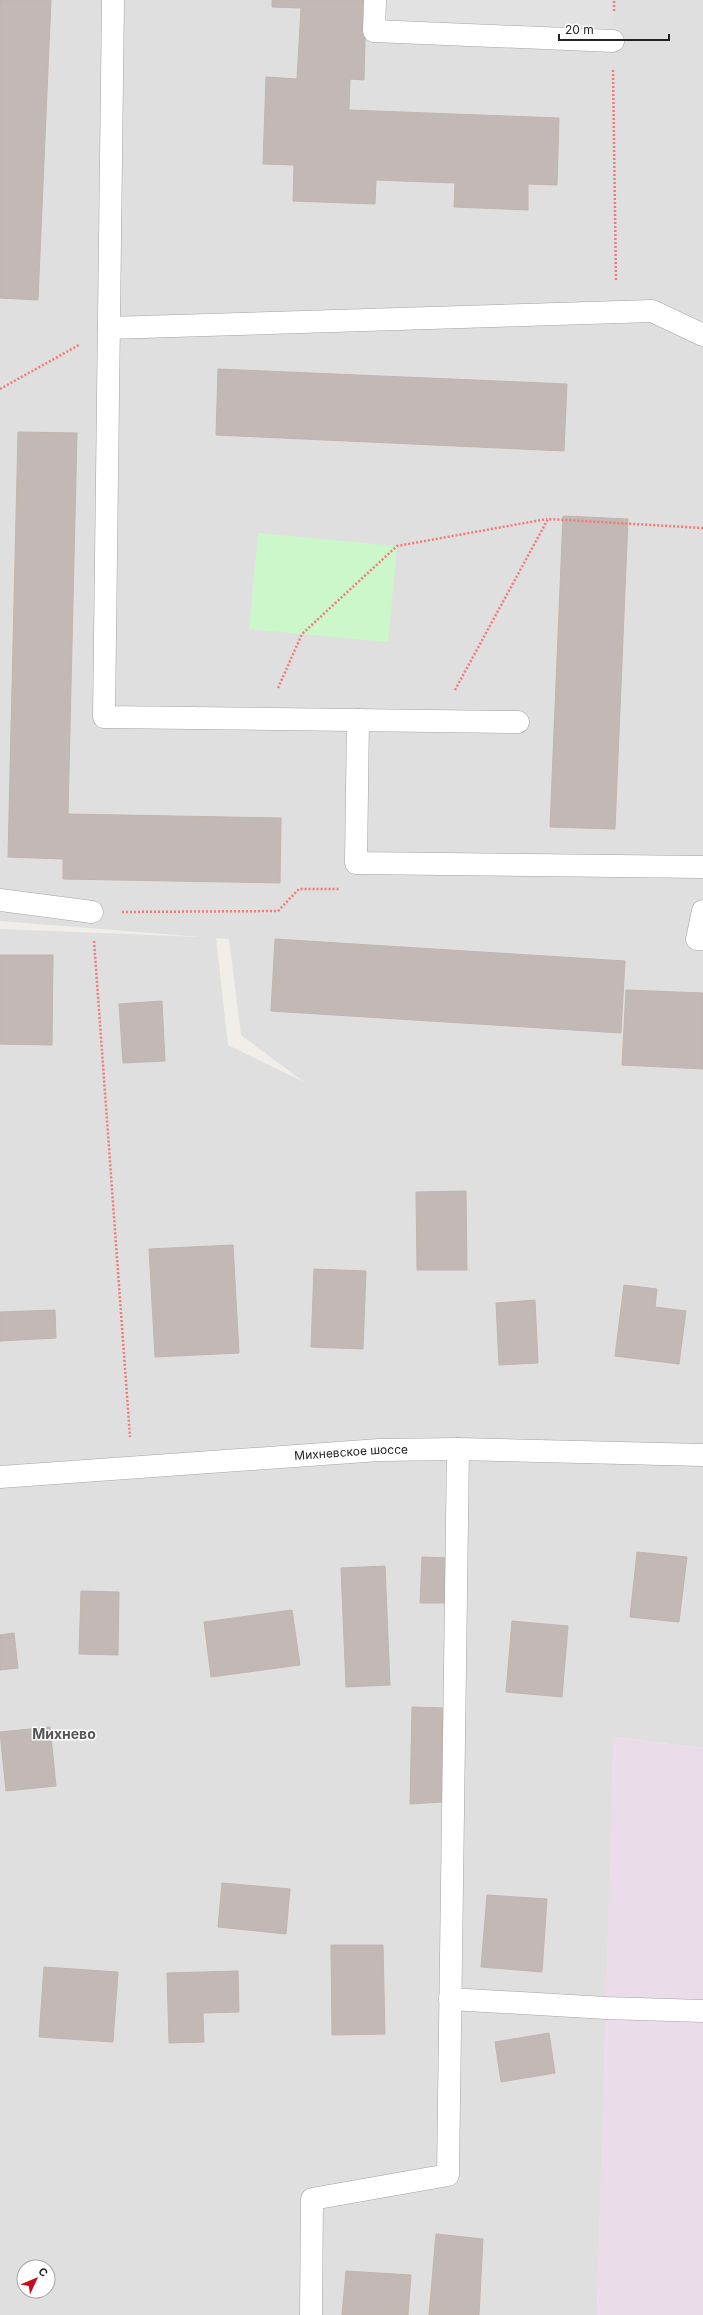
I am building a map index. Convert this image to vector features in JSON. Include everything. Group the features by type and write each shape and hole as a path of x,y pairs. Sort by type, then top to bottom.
{"street":[{"path":"113,0 104,717 518,722"},
{"path":"375,0 374,31 613,41"},
{"path":"109,328 652,311 703,335"},
{"path":"358,720 356,863 703,867"},
{"path":"0,900 92,912"},
{"path":"703,911 697,939 703,940"},
{"path":"311,2315 312,2199 448,2175 458,1449"},
{"name":"Михневское шоссе","path":"0,1477 379,1450 458,1449 703,1455"},
{"path":"450,1999 606,2008 703,2011"}],"path":[{"path":"614,0 613,41 617,312"},
{"path":"0,389 109,328"},
{"path":"438,721 548,519"},
{"path":"264,719 302,634 397,546 548,519 703,528"},
{"path":"132,1468 92,912 278,911 299,888 353,889 356,863"}],"shaded area":[{"path":"0,0 703,0 703,1748 614,1737 597,2315 0,2315 0,929 201,937 0,921","holes":["216,938 229,939 241,1035 304,1082 228,1045"]},
{"path":"375,0 614,0 613,41 374,31"},
{"path":"613,1737 703,1748 703,2315 597,2315"}],"green space":[{"path":"258,533 397,546 388,642 249,629"}],"building":[{"path":"0,0 51,0 38,300 0,298"},
{"path":"272,0 366,0 364,80 350,79 349,110 559,118 557,185 528,184 528,210 454,207 455,183 376,180 375,204 293,201 294,165 263,164 266,77 297,79 301,8 272,7"},
{"path":"218,369 567,384 564,451 216,435"},
{"path":"18,432 77,433 68,814 281,818 280,883 63,879 63,859 8,857"},
{"path":"563,516 628,519 615,829 550,827"},
{"path":"275,939 625,961 621,1033 271,1011"},
{"path":"0,955 53,955 52,1045 0,1044"},
{"path":"626,990 703,993 703,1069 622,1065"},
{"path":"162,1001 165,1061 123,1063 119,1004"},
{"path":"466,1191 467,1270 417,1270 416,1192"},
{"path":"233,1245 239,1353 155,1357 149,1249"},
{"path":"314,1269 366,1271 363,1349 311,1347"},
{"path":"624,1285 657,1289 655,1307 686,1311 679,1364 615,1356"},
{"path":"535,1300 538,1363 499,1365 496,1303"},
{"path":"55,1310 56,1338 0,1341 0,1312"},
{"path":"637,1552 687,1557 679,1622 630,1617"},
{"path":"422,1557 450,1558 449,1603 420,1603"},
{"path":"385,1566 390,1685 346,1687 341,1568"},
{"path":"81,1591 119,1592 118,1655 79,1654"},
{"path":"292,1610 300,1665 211,1677 204,1622"},
{"path":"512,1621 568,1626 562,1697 506,1692"},
{"path":"14,1633 18,1668 0,1670 0,1635"},
{"path":"412,1707 443,1708 442,1802 410,1804"},
{"path":"50,1727 56,1786 6,1791 0,1732"},
{"path":"222,1883 290,1889 286,1934 218,1927"},
{"path":"487,1895 547,1899 542,1972 481,1967"},
{"path":"331,1945 383,1945 385,2034 332,2035"},
{"path":"44,1967 118,1972 113,2042 39,2037"},
{"path":"238,1971 239,2012 203,2013 204,2042 169,2043 167,1973"},
{"path":"549,2033 555,2073 501,2082 495,2042"},
{"path":"436,2234 483,2239 479,2315 429,2315"},
{"path":"346,2271 411,2275 408,2315 342,2315"}],"district":[{"name":"Михнево","path":"64,1734"}]}
